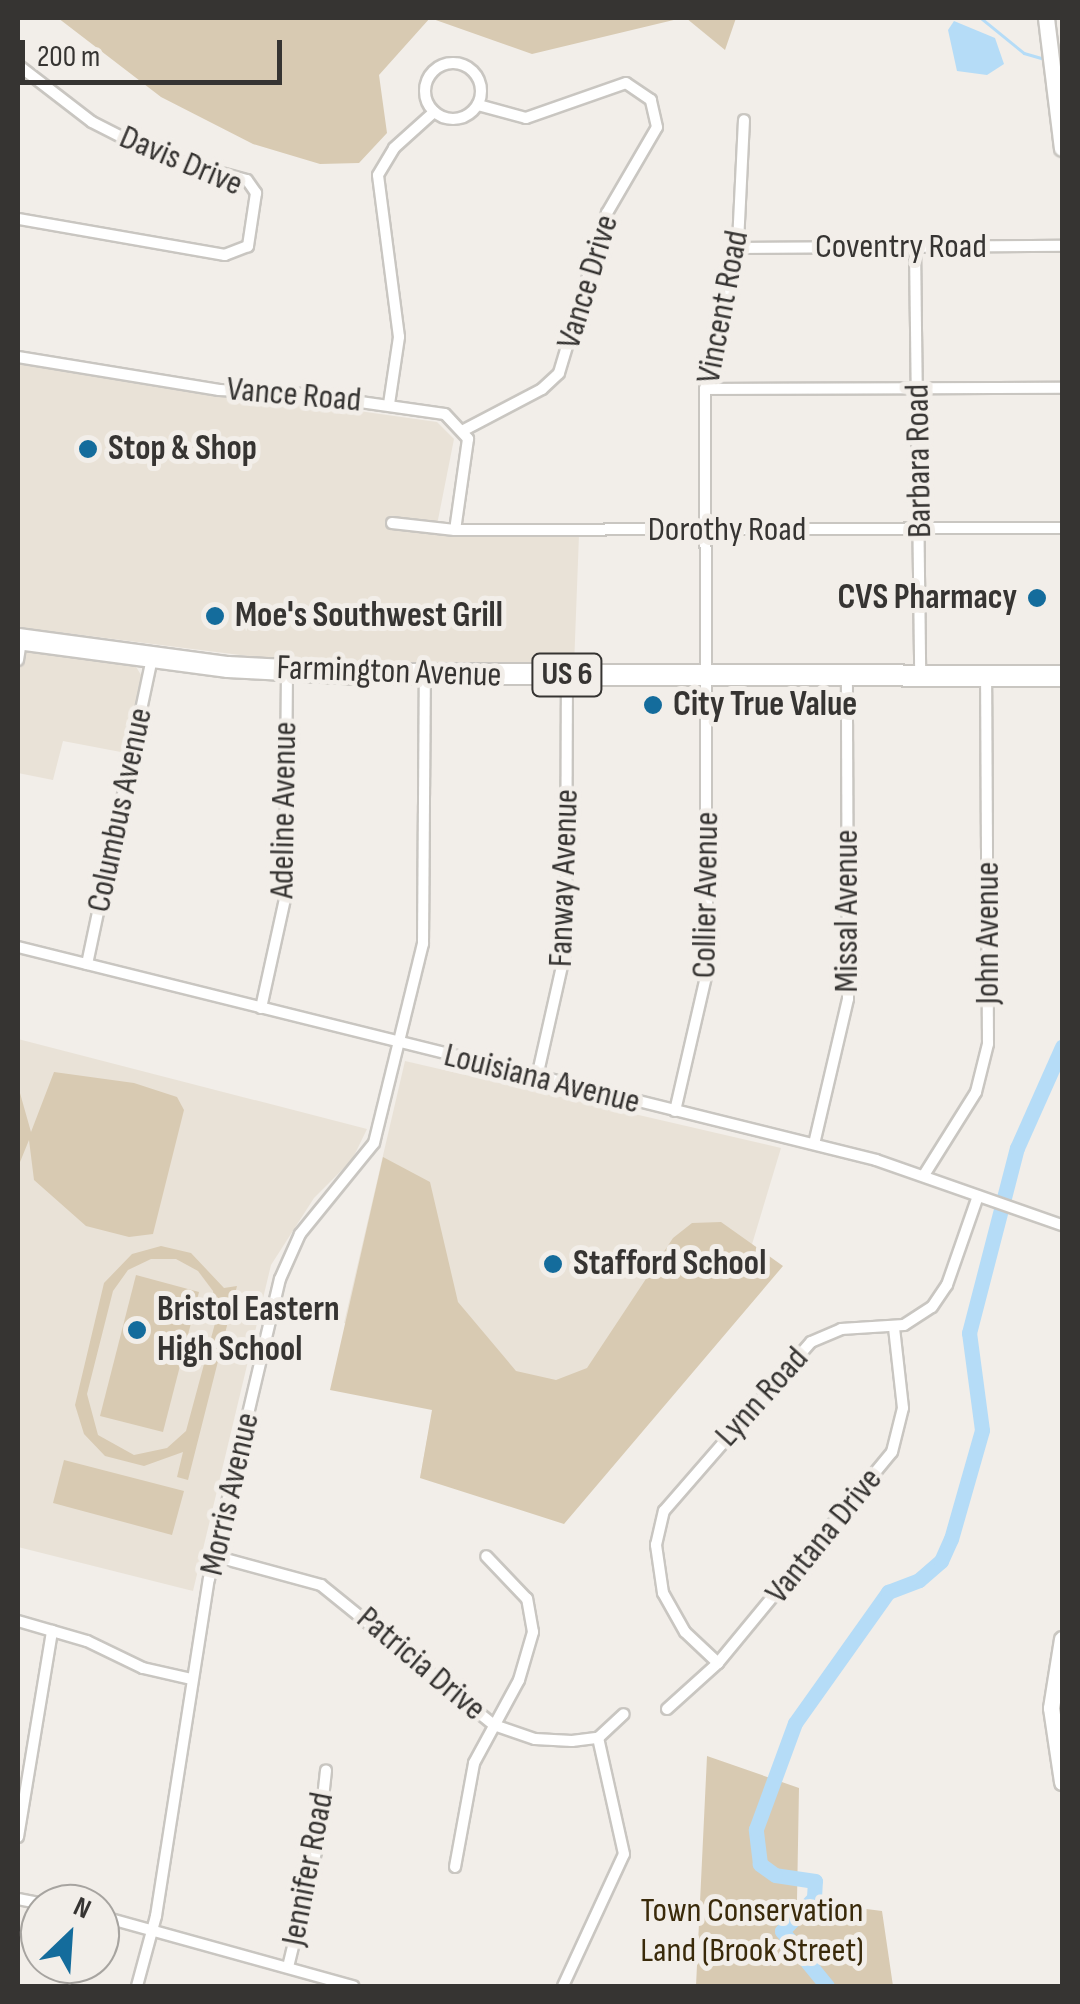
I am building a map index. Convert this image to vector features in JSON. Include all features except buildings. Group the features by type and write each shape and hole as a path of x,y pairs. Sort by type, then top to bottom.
{"highway":[{"name":"Farmington Avenue","path":"19,646 287,670 425,675 1062,676"}],"street":[{"path":"1046,18 1062,148"},
{"path":"389,404 399,320 378,175 394,148 434,112 426,98 426,81 446,63 464,64 478,77 478,106"},
{"name":"Davis Drive","path":"18,65 92,122 159,156 246,180 256,193 248,246 225,255 18,219"},
{"name":"Vance Drive","path":"434,112 458,119 478,106 526,118 626,83 651,100 657,128 607,213 559,374 542,389 464,430"},
{"name":"Vincent Road","path":"707,674 705,389 739,248 744,120"},
{"name":"Coventry Road","path":"739,248 1062,246"},
{"name":"Barbara Road","path":"915,247 920,674"},
{"name":"Vance Road","path":"18,357 220,390 389,404 444,414 464,430"},
{"path":"705,389 1062,388"},
{"path":"455,530 468,448 464,430"},
{"name":"Dorothy Road","path":"392,523 455,530 1062,528"},
{"name":"Columbus Avenue","path":"87,964 152,657"},
{"name":"Adeline Avenue","path":"261,1008 285,898 287,670"},
{"name":"Collier Avenue","path":"675,1111 707,972 707,674"},
{"name":"Missal Avenue","path":"814,1144 848,999 847,674"},
{"name":"Morris Avenue","path":"137,1986 154,1928 191,1679 214,1556 280,1279 300,1234 374,1143 426,924 425,675"},
{"name":"Fanway Avenue","path":"536,1078 566,948 567,675"},
{"name":"John Avenue","path":"924,1176 976,1092 988,1044 986,675"},
{"name":"Louisiana Avenue","path":"18,947 814,1144 924,1176 1062,1224"},
{"path":"894,1328 938,1299 978,1196"},
{"name":"Vantana Drive","path":"667,1709 718,1662 892,1452 903,1408 894,1328"},
{"name":"Lynn Road","path":"718,1662 685,1632 663,1593 656,1545 664,1511 811,1342 840,1329 894,1328"},
{"name":"Patricia Drive","path":"214,1556 280,1570 331,1591 494,1724 535,1738 598,1738"},
{"path":"456,1867 469,1779 530,1655 533,1622 513,1579 486,1556"},
{"path":"18,1622 52,1631 144,1668 191,1679"},
{"path":"18,1838 23,1759 52,1631"},
{"path":"1062,1639 1051,1708 1062,1782"},
{"path":"563,1986 624,1854 598,1738 618,1727 624,1714"},
{"name":"Jennifer Road","path":"288,1968 318,1844 326,1770"},
{"path":"120,1920 352,1986"}],"shaded area":[{"path":"18,363 437,422 454,439 435,535 579,535 574,666 279,660 18,627"},
{"path":"18,648 135,665 141,675 126,753 63,741 53,780 18,773"},
{"name":"Bristol Eastern High School","path":"18,1039 367,1129 352,1160 314,1198 271,1265 193,1591 18,1547"},
{"name":"Stafford School","path":"405,1061 781,1148 734,1304 420,1478 445,1343 344,1323"}],"green space":[{"path":"58,18 430,18 379,75 387,133 359,163 320,164 253,144 161,97"},
{"path":"430,18 682,18 532,54"},
{"path":"686,18 736,18 725,50"},
{"path":"54,1072 134,1083 177,1097 184,1110 153,1234 129,1237 86,1226 34,1180 29,1140 18,1167 18,1086 31,1132"},
{"path":"383,1157 430,1182 458,1302 516,1371 556,1380 587,1368 673,1238 692,1223 721,1222 783,1266 564,1524 420,1478 432,1410 330,1390"},
{"path":"161,1246 191,1253 224,1288 237,1286 188,1480 177,1477 183,1452 144,1466 105,1456 84,1434 75,1405 104,1283 132,1254","holes":["151,1259 176,1259 198,1271 213,1291 217,1316 186,1431 167,1448 134,1455 98,1435 87,1394 113,1291 128,1270"]},
{"path":"136,1275 199,1292 163,1432 100,1416"},
{"path":"64,1460 184,1491 172,1535 53,1503"},
{"name":"Town Conservation Land (Brook Street)","path":"707,1756 799,1788 797,1900 882,1911 893,1986 696,1986"}],"water":[{"path":"954,21 995,38 1004,64 987,75 957,71 948,30"}],"waterway":[{"path":"981,18 1024,53 1045,59"},
{"path":"827,1986 782,1931 814,1898 815,1881 775,1875 760,1864 756,1829 795,1723 888,1592 919,1580 941,1561 951,1539 982,1430 969,1333 1017,1148 1062,1047"}],"place":[{"name":"Stop & Shop","path":"88,449"},
{"name":"CVS Pharmacy","path":"1037,598"},
{"name":"Moe's Southwest Grill","path":"215,616"},
{"name":"City True Value","path":"653,705"},
{"name":"Stafford School","path":"553,1264"},
{"name":"Bristol Eastern High School","path":"137,1330"}]}
